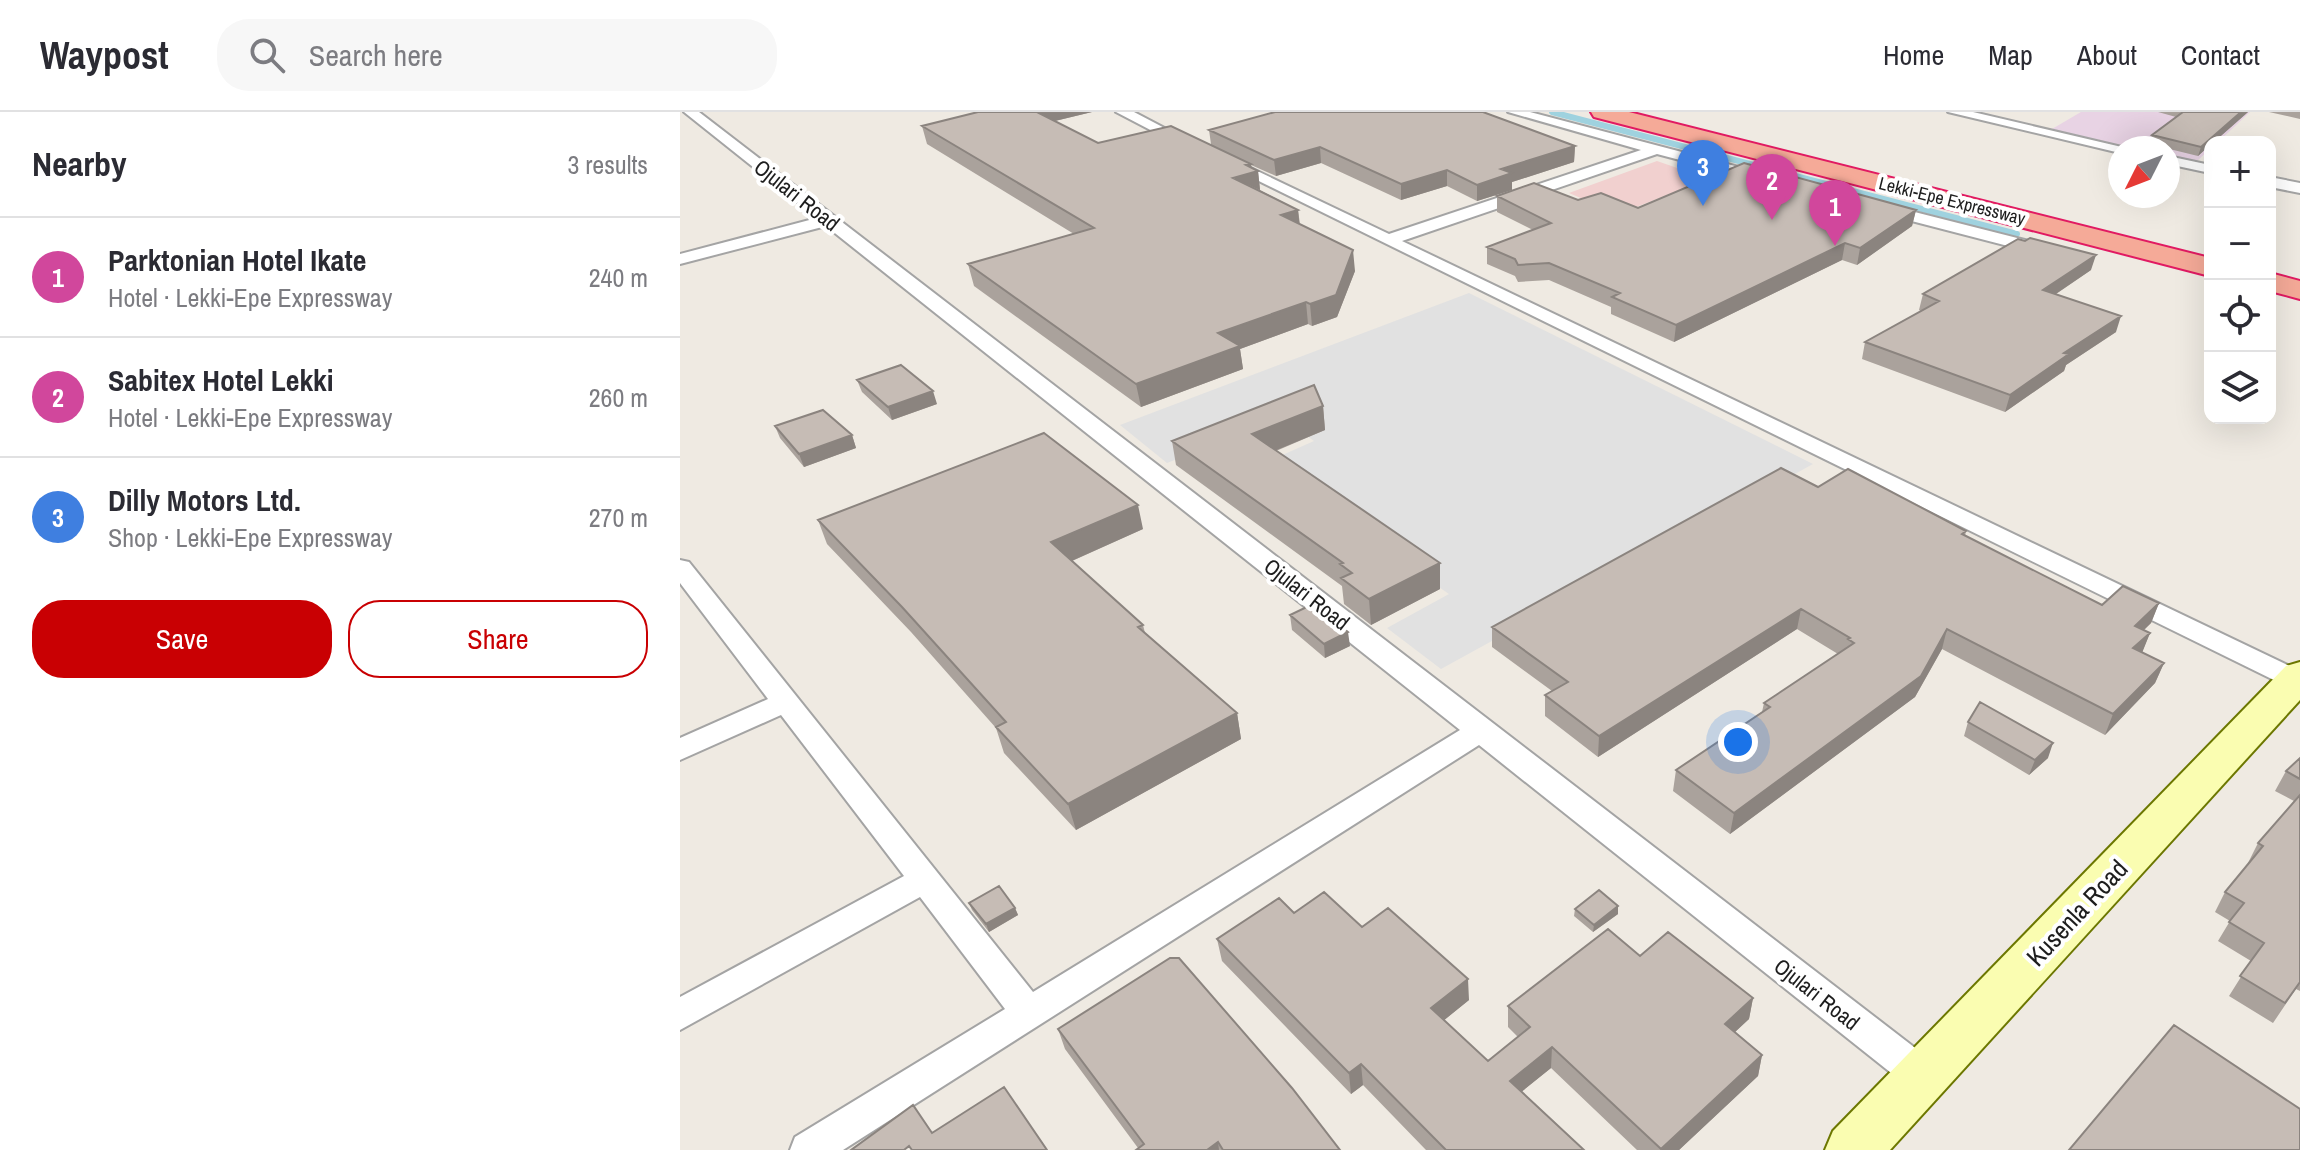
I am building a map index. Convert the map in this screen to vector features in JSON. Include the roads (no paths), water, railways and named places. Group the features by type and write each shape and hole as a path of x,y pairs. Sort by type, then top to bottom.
{"highway":[{"name":"Lekki-Epe Expressway","path":"1602,112 2204,265"},
{"name":"Lekki-Epe Expressway","path":"1668,112 2204,242"},
{"path":"1885,184 1934,191 2204,258"},
{"path":"2276,258 2300,264"},
{"path":"2276,275 2300,281"},
{"path":"2276,284 2300,290"}],"main road":[{"name":"Kusenla Road","path":"1853,1150 2294,688"}],"street":[{"name":"Ojulari Road","path":"691,112 1923,1076"},
{"path":"1123,112 2294,688"},
{"path":"1515,112 1787,184"},
{"path":"1955,112 2108,146"},
{"path":"1388,240 1654,150"},
{"path":"2180,163 2204,168"},
{"path":"2276,183 2300,188"},
{"path":"1861,203 2058,253"},
{"path":"680,259 829,220"},
{"path":"680,567 788,701 1029,1013"},
{"path":"680,750 788,701"},
{"path":"809,1150 1482,730"},
{"path":"680,1015 924,880"}],"waterway":[{"path":"1552,112 2017,234"}],"place":[{"name":"Dilly Motors Ltd.","path":"1703,206"},
{"name":"Sabitex Hotel Lekki","path":"1772,220"},
{"name":"Parktonian Hotel Ikate","path":"1835,246"}]}
